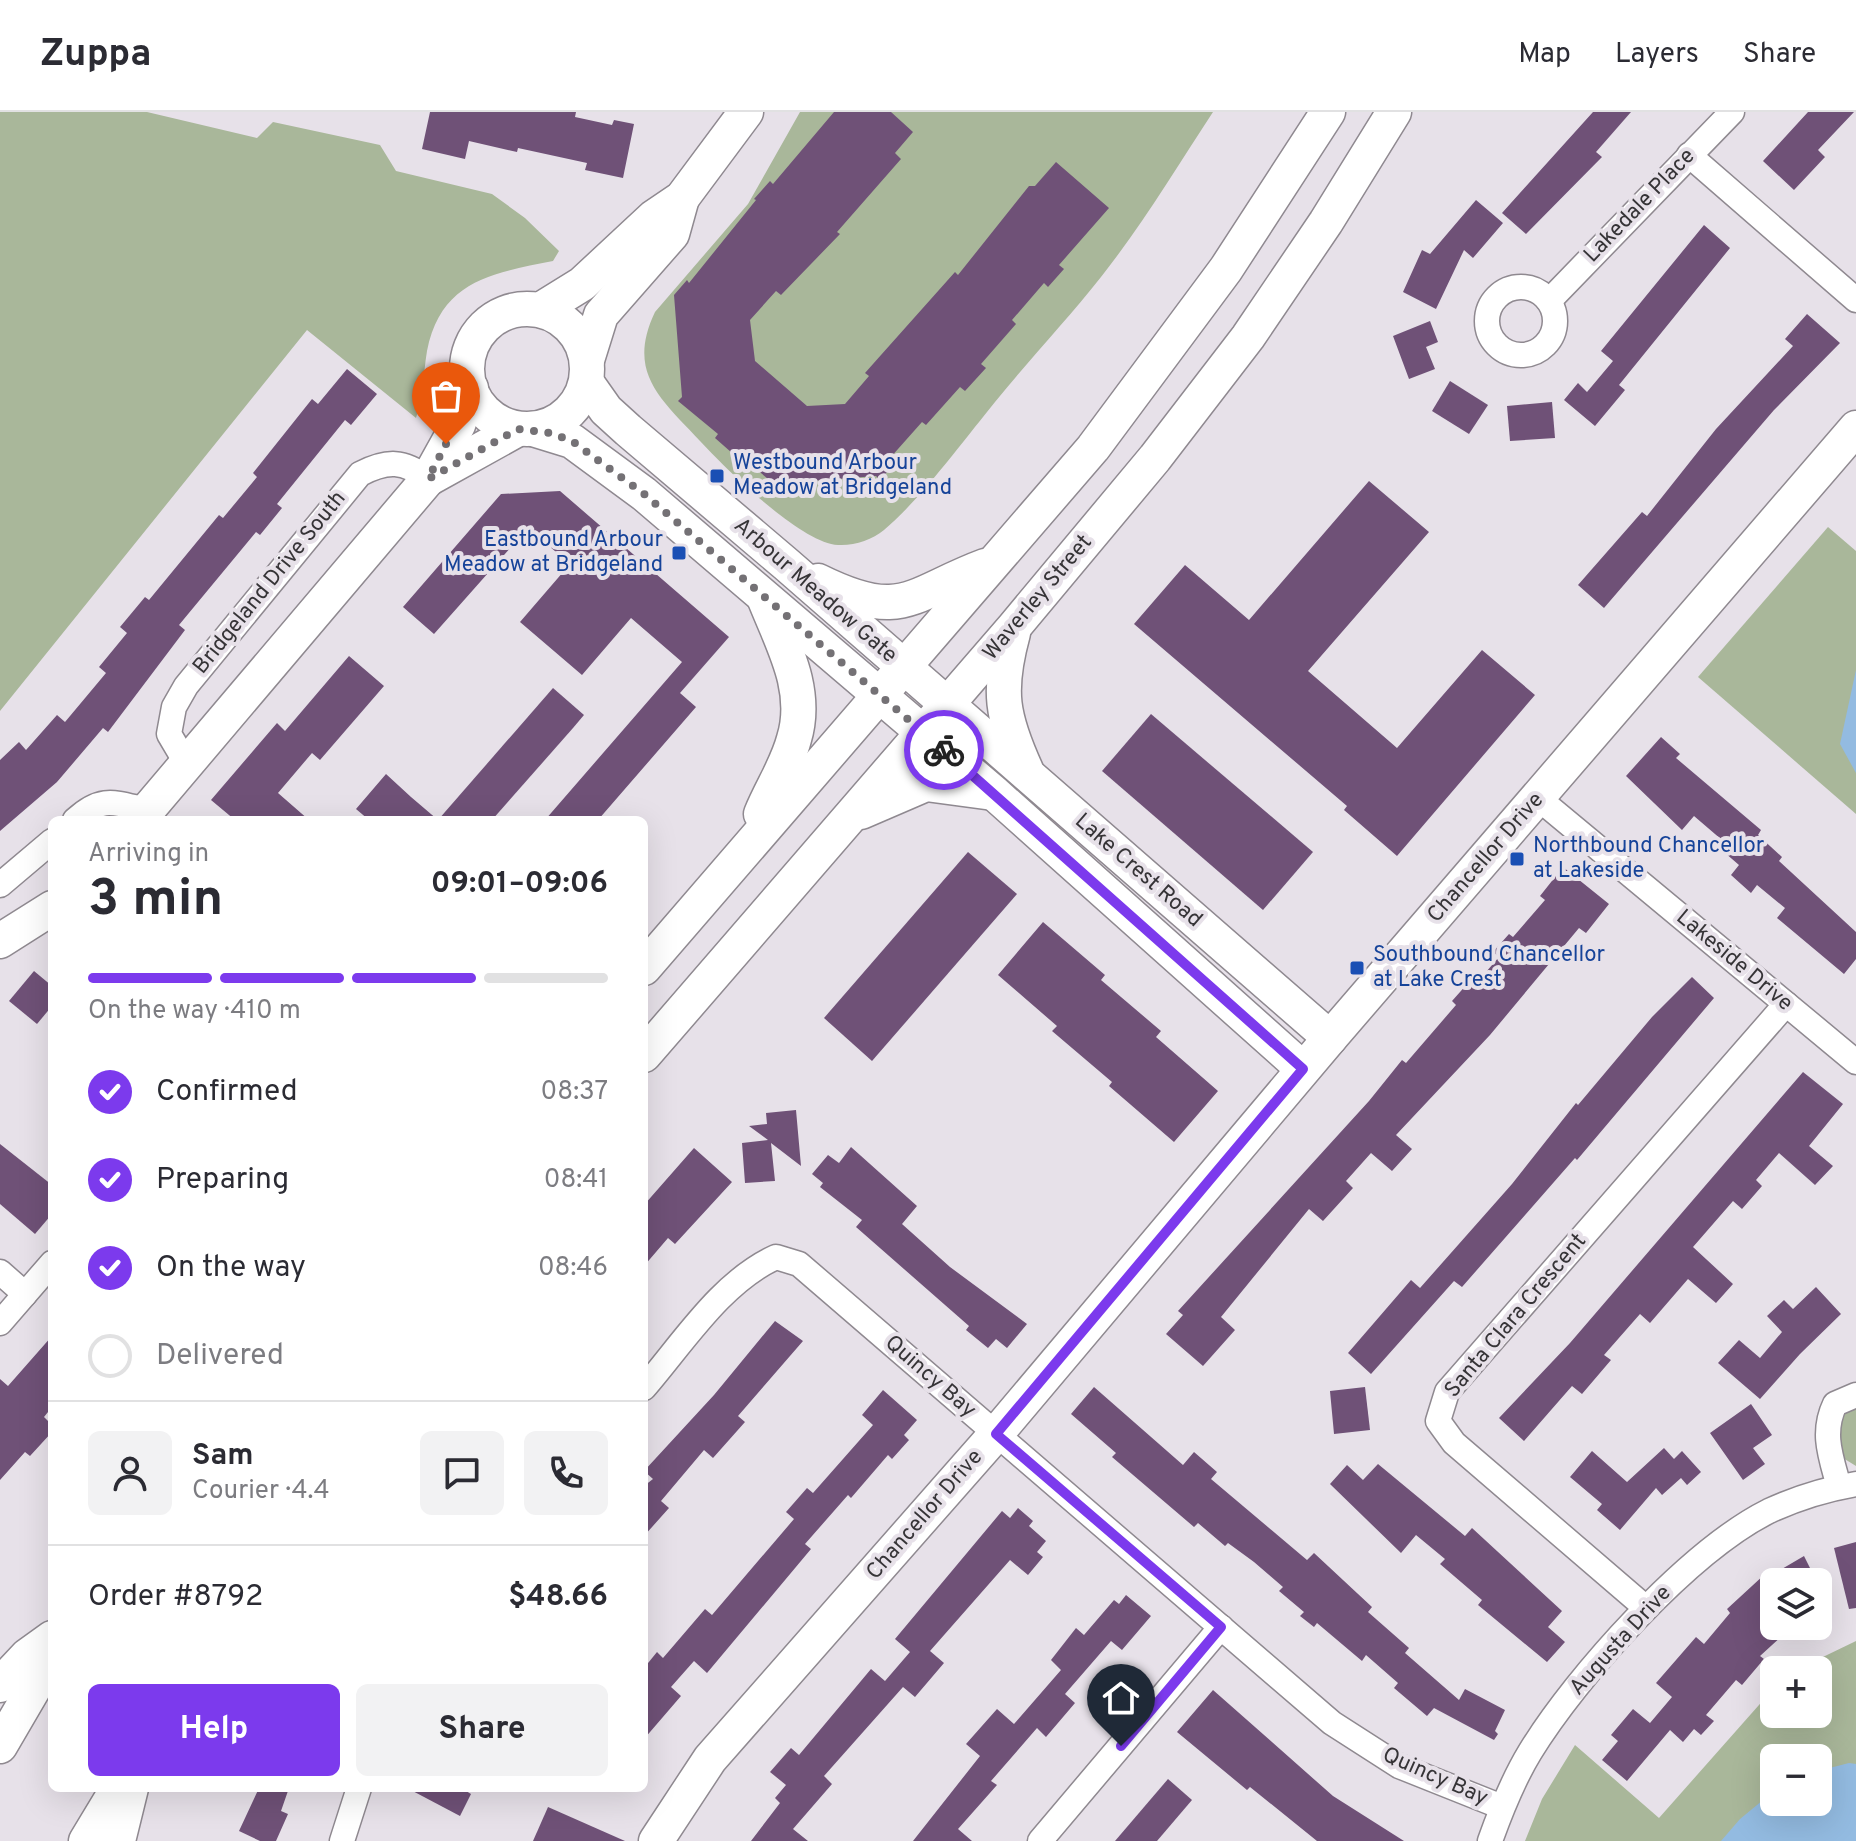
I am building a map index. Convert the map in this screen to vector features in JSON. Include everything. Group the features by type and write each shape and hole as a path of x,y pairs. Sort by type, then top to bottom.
{"street":[{"path":"648,963 996,562 1150,375 1263,216 1328,112"},
{"name":"Waverley Street","path":"648,1050 1014,627 1155,458 1248,337 1326,222 1394,112"},
{"name":"Lakedale Place","path":"1549,301 1732,112"},
{"path":"428,479 526,429 556,422 572,410 587,371 601,315 672,234 682,198 734,117"},
{"path":"1689,155 1856,300"},
{"path":"540,310 582,284 654,217 682,198"},
{"path":"79,816 90,806 108,801 143,815 185,761 428,479 458,425 471,388 469,354 487,324 513,310 540,310 566,324 587,371"},
{"name":"Arbour Meadow Gate","path":"587,371 606,410 946,705"},
{"path":"471,388 494,418 526,429"},
{"name":"Chancellor Drive","path":"656,1841 710,1759 996,1434 1303,1069 1856,428"},
{"name":"Arbour Meadow Gate","path":"526,429 561,436 596,457 922,732"},
{"name":"Bridgeland Drive South","path":"185,761 169,734 174,707 186,686 360,474 385,464 412,467 428,479"},
{"path":"786,564 858,598 894,602 924,596 957,576 996,562"},
{"path":"745,850 791,750 798,724 795,675 763,596"},
{"path":"1014,627 1003,674 1002,707 1030,778"},
{"name":"Lake Crest Road","path":"946,705 1330,1038"},
{"name":"Lake Crest Road","path":"922,732 1303,1069"},
{"path":"847,820 926,784 994,793"},
{"name":"Lakeside Drive","path":"1538,798 1856,1062"},
{"path":"0,885 48,844"},
{"path":"0,941 48,911"},
{"name":"Santa Clara Crescent","path":"1646,1608 1454,1443 1438,1421 1447,1392 1786,1004"},
{"name":"Quincy Bay","path":"648,1383 730,1289 754,1267 776,1257 799,1264 1332,1723 1399,1766 1502,1807"},
{"path":"0,1323 48,1268"},
{"path":"0,1272 25,1294"},
{"path":"1848,1485 1826,1434 1827,1420 1835,1404 1856,1395"},
{"name":"Augusta Drive","path":"1490,1841 1502,1807 1530,1752 1563,1707 1646,1608 1723,1540 1767,1512 1848,1485"},
{"path":"1040,1841 1221,1627"},
{"path":"0,1685 27,1656 48,1641"},
{"path":"0,1746 48,1664"},
{"path":"86,1841 116,1792"},
{"path":"118,1841 130,1792"},
{"path":"342,1841 358,1792"}],"green space":[{"path":"0,112 147,112 257,138 273,122 380,145 396,171 492,194 525,218 559,251 553,261 510,270 473,284 457,294 444,309 434,327 427,351 416,418 307,330 0,711"},
{"path":"800,112 1213,112 1116,257 941,469 884,530 850,544 823,541 805,532 765,503 728,469 661,398 646,369 644,352 655,312 748,204"},
{"path":"1828,527 1856,551 1856,814 1698,677"},
{"path":"1856,1407 1856,1466 1843,1458 1836,1436 1842,1414"},
{"path":"1856,1641 1856,1841 1525,1841 1542,1799 1575,1745 1659,1818 1760,1704 1760,1728 1832,1728 1832,1656 1825,1656"}],"water":[{"path":"1856,670 1856,773 1840,744"},
{"path":"1856,1764 1856,1841 1721,1841 1760,1803 1760,1816 1832,1816 1832,1767"}],"building":[{"path":"430,112 576,112 575,117 612,125 614,120 634,124 623,178 585,170 587,163 518,148 517,152 469,141 465,159 422,149"},
{"path":"834,112 891,112 913,132 895,153 901,159 837,232 840,234 781,295 776,291 750,320 755,361 807,406 845,404 869,376 865,373 955,272 958,275 1029,186 1035,186 1056,162 1109,208 1059,265 1064,269 1048,287 1044,283 1012,320 1016,324 981,364 986,368 965,391 960,387 926,425 922,422 890,458 895,463 880,480 876,476 774,484 743,458 740,460 715,438 718,434 678,401 682,397 674,295 687,280 689,283 754,199 770,181 773,184"},
{"path":"1593,112 1631,112 1596,152 1602,157 1526,234 1502,213"},
{"path":"1808,112 1854,112 1818,150 1825,157 1794,190 1763,161"},
{"path":"1476,200 1503,223 1473,258 1464,250 1436,309 1403,292 1422,250 1430,254"},
{"path":"1704,225 1730,248 1619,385 1625,390 1595,426 1564,400 1578,383 1587,392 1613,361 1601,351"},
{"path":"1807,314 1840,343 1774,410 1604,608 1578,585 1642,512 1647,516 1716,429 1793,346 1785,339"},
{"path":"1430,321 1438,342 1426,347 1435,369 1409,379 1393,336"},
{"path":"347,369 377,394 351,425 345,420 277,504 282,508 260,535 256,532 179,625 185,630 108,732 103,728 57,782 0,831 0,760 19,742 26,750 57,715 65,722 106,673 99,667 127,633 120,627 145,597 149,600 219,515 223,518 257,477 253,473 312,399 318,404"},
{"path":"1450,381 1488,405 1469,434 1432,411"},
{"path":"1552,402 1555,438 1510,441 1507,406"},
{"path":"1369,481 1429,532 1308,671 1397,748 1482,650 1535,695 1397,856 1344,810 1347,806 1134,624 1185,565 1249,620"},
{"path":"560,491 729,637 680,693 696,707 601,816 548,816 682,662 631,618 582,675 520,622 570,564 528,528 434,634 403,607 501,494"},
{"path":"349,656 384,686 320,760 312,753 278,793 304,816 230,816 211,800 277,723 285,731"},
{"path":"553,688 584,715 496,816 441,816"},
{"path":"1151,714 1313,852 1263,910 1102,771"},
{"path":"1661,737 1680,754 1676,758 1761,830 1758,835 1782,857 1779,861 1856,932 1856,959 1844,974 1777,918 1785,908 1757,885 1751,893 1731,875 1739,865 1717,846 1722,840 1694,816 1682,830 1626,776"},
{"path":"386,774 433,816 364,816 356,809"},
{"path":"968,852 1017,894 872,1061 824,1018"},
{"path":"1563,867 1609,904 1586,933 1579,928 1490,1035 1396,1135 1412,1149 1392,1171 1371,1153 1346,1181 1353,1188 1323,1221 1309,1209 1221,1317 1235,1330 1203,1366 1166,1334 1183,1315 1178,1311 1369,1101 1402,1060 1406,1063 1456,1005 1452,1001 1468,983 1473,987 1499,957 1493,952 1509,934 1513,937 1545,900 1540,896"},
{"path":"1043,922 1105,975 1101,980 1161,1031 1156,1037 1218,1091 1174,1142 1109,1086 1112,1082 1052,1031 1057,1026 998,975"},
{"path":"34,971 48,983 48,1011 37,1024 9,1001"},
{"path":"1692,977 1714,998 1577,1160 1575,1158 1462,1287 1454,1281 1371,1374 1348,1353 1411,1280 1420,1288 1512,1184 1576,1103 1578,1105 1652,1017"},
{"path":"1803,1072 1843,1104 1809,1146 1833,1166 1815,1185 1779,1153 1756,1180 1762,1186 1742,1209 1733,1201 1693,1247 1733,1284 1716,1303 1688,1279 1650,1323 1640,1314 1604,1355 1611,1360 1582,1394 1572,1386 1524,1441 1499,1418 1570,1343"},
{"path":"796,1110 801,1166 771,1143 775,1181 745,1183 742,1143 768,1140 749,1126 767,1124 766,1113"},
{"path":"0,1144 48,1182 48,1219 35,1234 0,1204"},
{"path":"851,1147 917,1206 902,1224 950,1267 1027,1324 1007,1348 996,1339 988,1348 966,1330 969,1326 856,1227 862,1220 820,1187 823,1183 812,1174 828,1155 839,1163"},
{"path":"694,1148 732,1182 675,1244 668,1238 648,1261 648,1200"},
{"path":"1816,1287 1841,1314 1760,1399 1718,1363 1739,1340 1760,1358 1782,1332 1767,1316 1784,1300 1793,1309"},
{"path":"775,1321 803,1341 738,1416 745,1422 713,1458 704,1450 661,1501 669,1508 648,1532 648,1483 653,1479 648,1475 648,1467 714,1395"},
{"path":"48,1341 48,1412 44,1417 48,1421 48,1436 30,1456 25,1452 0,1480 0,1379 8,1386"},
{"path":"1094,1387 1183,1465 1194,1452 1217,1472 1211,1479 1307,1560 1314,1553 1372,1607 1368,1612 1409,1648 1405,1653 1459,1700 1465,1689 1505,1710 1494,1740 1434,1708 1427,1716 1394,1688 1398,1683 1366,1655 1362,1661 1317,1623 1314,1627 1300,1616 1304,1612 1279,1591 1283,1587 1254,1562 1228,1543 1225,1546 1198,1523 1194,1527 1112,1457 1116,1453 1071,1414"},
{"path":"1365,1387 1370,1430 1334,1434 1330,1391"},
{"path":"883,1390 917,1420 904,1435 909,1440 892,1459 888,1455 805,1544 811,1549 707,1673 694,1661 671,1687 681,1696 648,1734 648,1663 657,1652 663,1658 705,1609 712,1615 794,1519 786,1512 807,1488 813,1493 873,1425 862,1415"},
{"path":"1751,1404 1772,1435 1753,1448 1765,1464 1743,1480 1710,1433"},
{"path":"1664,1448 1674,1459 1682,1451 1701,1472 1687,1485 1681,1478 1662,1495 1656,1488 1620,1530 1597,1510 1602,1504 1570,1477 1592,1451 1627,1482"},
{"path":"1378,1464 1465,1536 1472,1528 1562,1611 1548,1627 1565,1642 1547,1662 1478,1605 1482,1600 1440,1564 1445,1559 1416,1535 1401,1553 1330,1484 1347,1465 1363,1480"},
{"path":"1018,1508 1033,1521 1029,1526 1046,1541 1037,1552 1043,1557 1028,1575 1010,1560 930,1651 944,1663 915,1697 903,1687 824,1776 832,1784 793,1829 808,1841 751,1841 780,1803 775,1798 786,1785 770,1772 791,1748 799,1755 871,1669 885,1681 910,1652 895,1639 1002,1511 1010,1518"},
{"path":"1856,1542 1856,1608 1849,1609 1834,1548"},
{"path":"1804,1556 1810,1568 1783,1568"},
{"path":"1760,1579 1760,1640 1778,1640 1760,1656 1760,1664 1742,1685 1736,1680 1706,1715 1714,1721 1701,1735 1694,1729 1683,1742 1670,1730 1627,1781 1602,1760 1618,1741 1611,1735 1633,1709 1650,1723 1672,1697 1656,1683 1696,1637 1704,1644 1730,1613 1727,1609"},
{"path":"1126,1595 1151,1616 1122,1650 1111,1641 1065,1694 1075,1703 1046,1737 1037,1728 991,1781 997,1785 958,1829 972,1841 913,1841 980,1756 966,1744 997,1709 1014,1724 1061,1670 1051,1660 1076,1628 1084,1635 1114,1600 1119,1604"},
{"path":"1213,1690 1333,1796 1404,1841 1317,1841 1250,1787 1247,1790 1177,1732"},
{"path":"1168,1779 1192,1800 1157,1841 1115,1841"},
{"path":"257,1792 288,1792 281,1811 288,1814 276,1841 260,1841 239,1831"},
{"path":"415,1792 468,1792 471,1794 460,1816"},
{"path":"548,1807 625,1841 533,1841"}],"way so far":[{"path":"446,444 428,479 495,439 518,429 533,429 572,441 644,494 944,750"}],"place":[{"name":"Westbound Arbour Meadow at Bridgeland","path":"717,476"},
{"name":"Eastbound Arbour Meadow at Bridgeland","path":"679,553"},
{"name":"Northbound Chancellor at Lakeside","path":"1517,859"},
{"name":"Southbound Chancellor at Lake Crest","path":"1357,968"}],"route":[{"path":"944,750 1303,1069 996,1434 1221,1627 1121,1746"}]}
